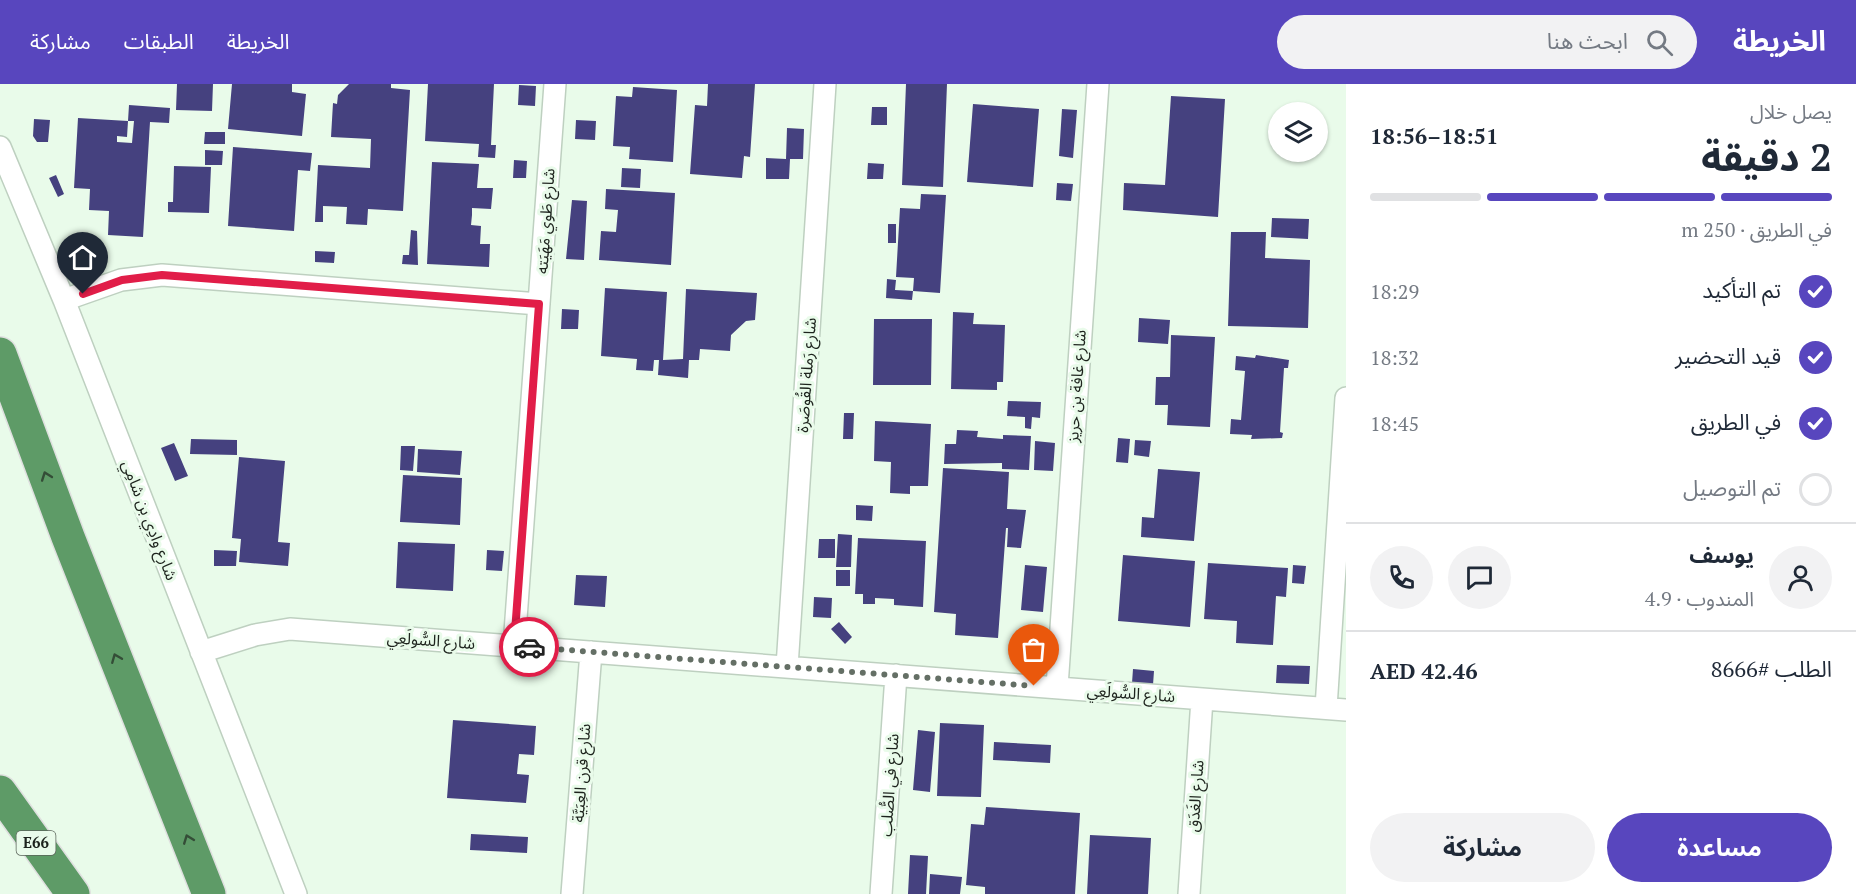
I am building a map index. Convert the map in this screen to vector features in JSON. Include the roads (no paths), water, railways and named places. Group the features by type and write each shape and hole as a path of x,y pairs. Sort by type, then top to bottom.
{"highway":[{"path":"0,354 68,537 209,894"},
{"name":"E66","path":"0,792 73,894"}],"street":[{"name":"شارع طَوي مَهَيَته","path":"514,646 555,84"},
{"name":"شارع رَملة القُوصَرة","path":"787,667 825,84"},
{"name":"شارع غافة بن حريز","path":"1057,687 1098,84"},
{"name":"شارع وادِي بن شامِي","path":"0,147 64,300 296,894"},
{"path":"64,300 122,280 162,275 539,304"},
{"path":"1336,709 1346,398"},
{"name":"شارع السُّولَعِي","path":"201,652 255,634 290,629 1336,709"},
{"name":"شارع قرن العِبَيَّة","path":"572,894 591,651"},
{"name":"شارع في الصُّلب","path":"881,894 896,675"},
{"name":"شارع الغَدَق","path":"1189,894 1202,699"}]}
